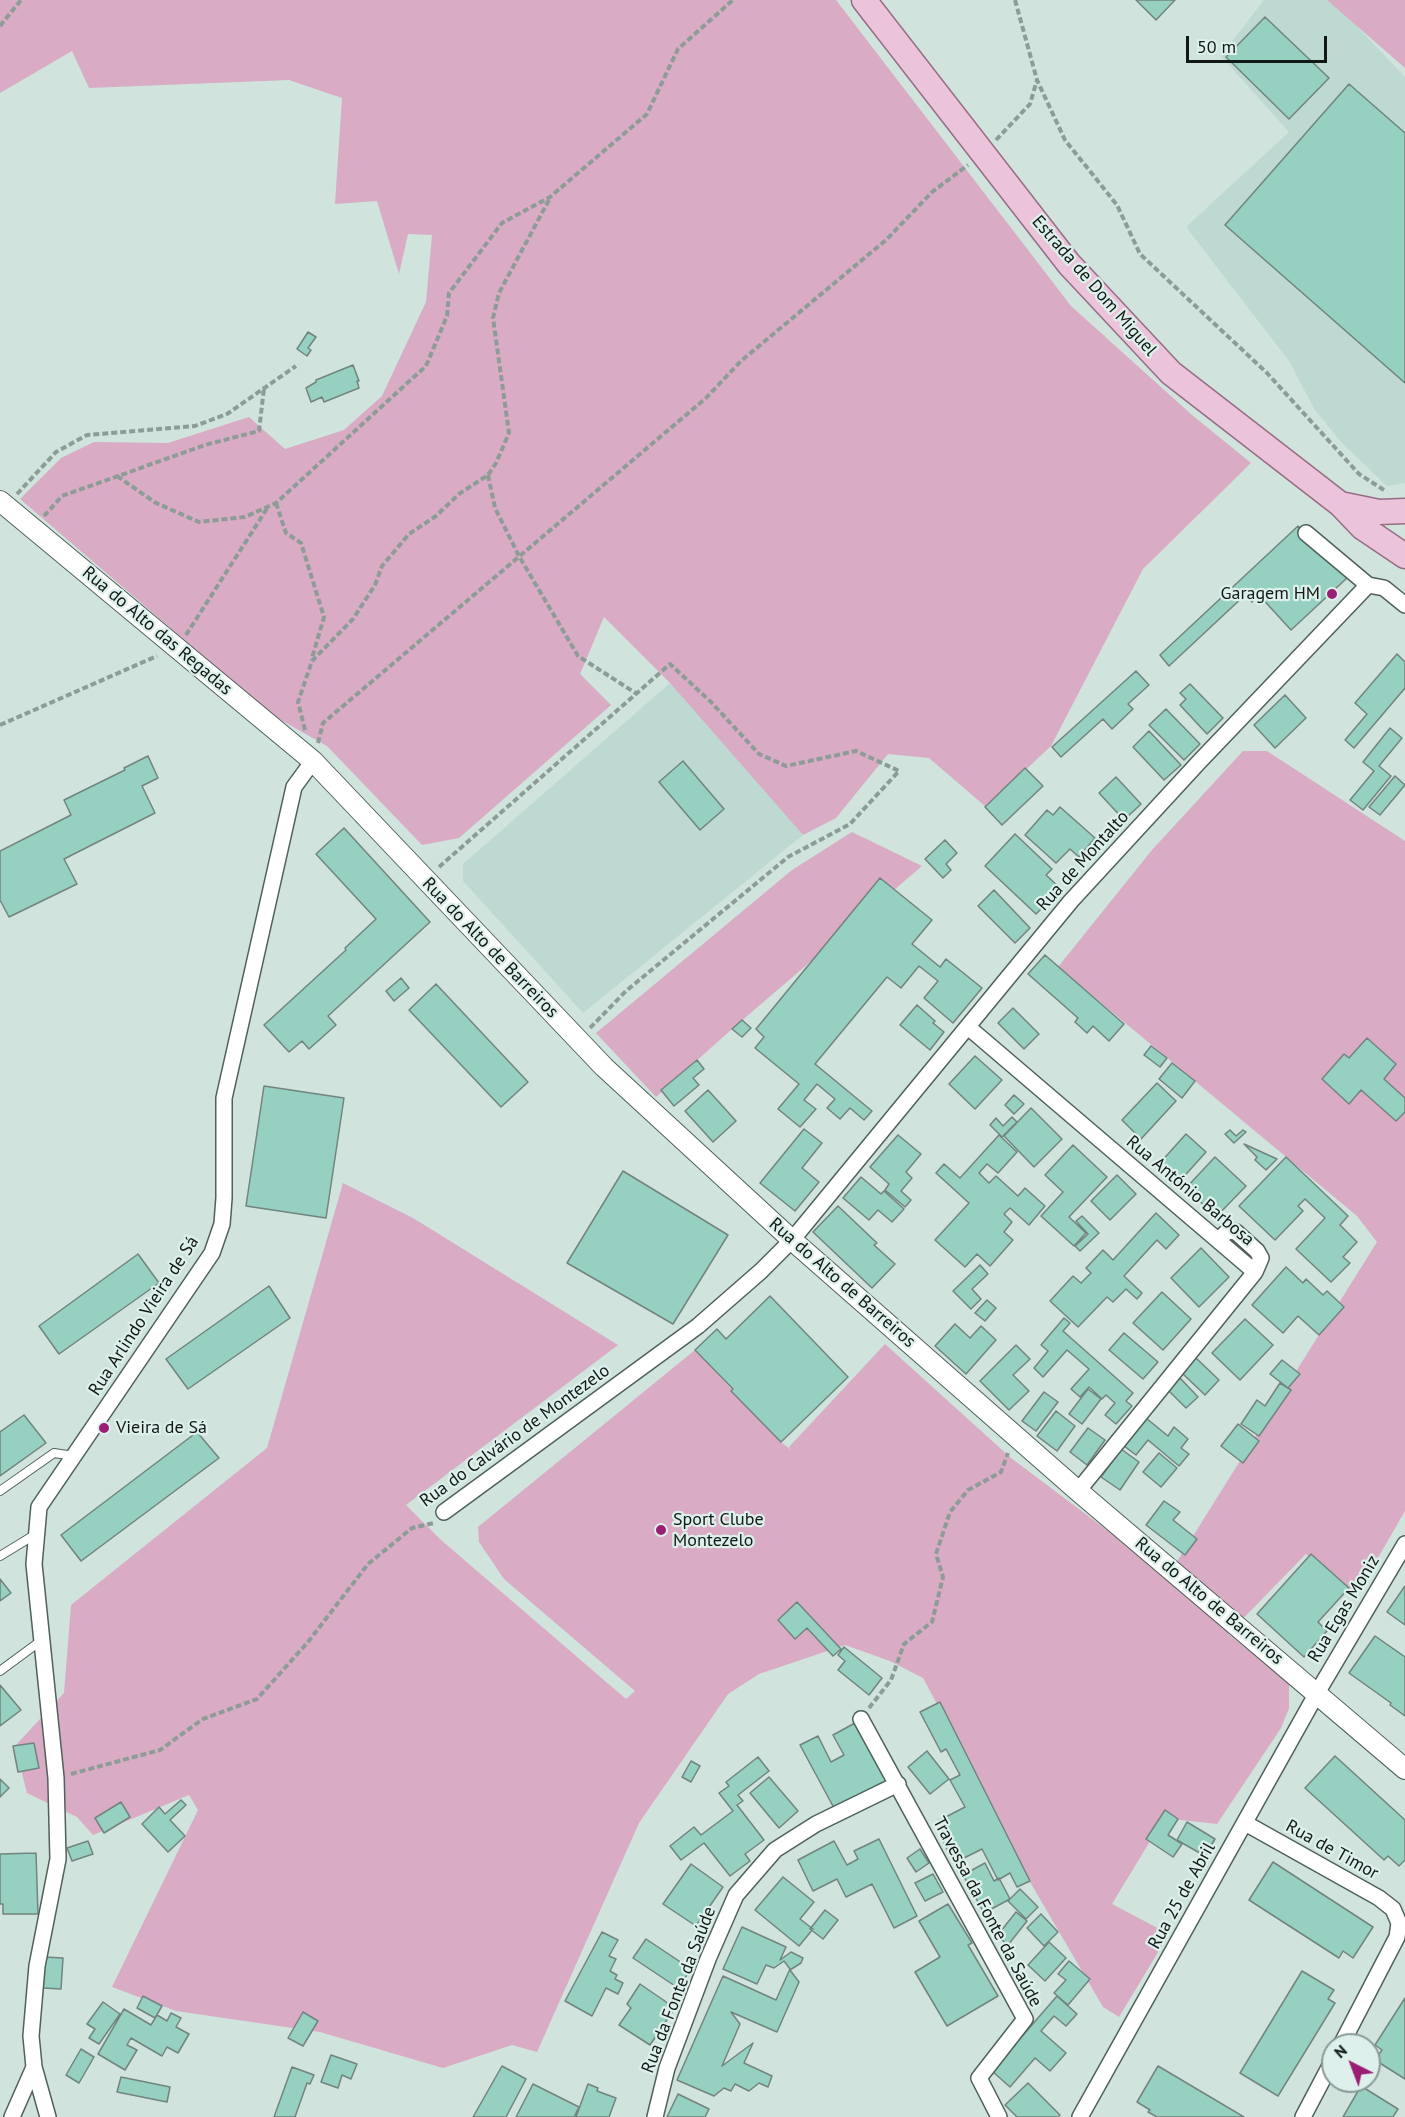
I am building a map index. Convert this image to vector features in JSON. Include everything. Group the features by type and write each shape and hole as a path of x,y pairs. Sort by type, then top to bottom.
{"main road":[{"name":"Estrada de Dom Miguel","path":"864,0 1069,264 1171,373 1340,504 1362,527 1405,556"},
{"path":"1340,504 1380,512 1405,511"},
{"path":"1405,532 1405,547"}],"street":[{"name":"Rua do Alto das Regadas","path":"3,503 313,761"},
{"path":"1306,533 1368,585 1384,588 1405,605"},
{"name":"Rua de Montalto","path":"792,1240 1071,901 1199,762 1368,585"},
{"name":"Rua do Alto de Barreiros","path":"313,761 604,1067 792,1240 1078,1491 1405,1768"},
{"name":"Rua Arlindo Vieira de Sá","path":"56,1778 34,1564 39,1507 212,1253 222,1224 224,1098 294,787 313,761"},
{"name":"Rua António Barbosa","path":"968,1027 1255,1272 1078,1491"},
{"name":"Rua do Calvário de Montezelo","path":"444,1512 698,1326 761,1271 792,1240"},
{"name":"Rua Egas Moniz","path":"1317,1693 1405,1544"},
{"name":"Rua 25 de Abril","path":"1086,2115 1317,1693"},
{"name":"Travessa da Fonte da Saúde","path":"861,1719 1025,2019 979,2078 999,2117"},
{"path":"48,2117 34,2067 31,2036 38,1966 58,1859 56,1778"},
{"name":"Rua da Fonte da Saúde","path":"655,2117 667,2068 708,1959 736,1895 775,1850 816,1824 898,1784"},
{"name":"Rua de Timor","path":"1245,1823 1379,1898 1393,1909 1399,1923 1396,1937 1347,2033"},
{"path":"12,2117 34,2067"},
{"path":"1303,2117 1321,2083"}],"lane":[{"path":"0,1491 54,1453 74,1456"},
{"path":"0,1556 37,1534"},
{"path":"0,1671 42,1640"}],"path":[{"path":"0,26 21,0"},
{"path":"117,476 156,503 199,522 245,517 276,503 426,366 447,316 449,293 502,223 550,198 647,114 678,49 733,0"},
{"path":"1015,0 1036,80 1065,140 1117,205 1140,254 1267,373 1359,474 1384,490"},
{"path":"313,761 323,723 706,398 741,361 886,240 932,192 983,154 1030,104 1036,80"},
{"path":"312,661 353,619 375,585 382,566 409,534 436,516 459,494 488,476 496,463 509,434 493,318 499,293 550,198"},
{"path":"3,503 56,452 87,435 195,426 227,414 296,366"},
{"path":"33,528 62,496 206,445 259,431 264,388"},
{"path":"488,476 495,508 519,556 578,656 637,694"},
{"path":"276,503 286,533 301,543 324,617 298,702 313,761"},
{"path":"0,725 177,648 268,506"},
{"path":"425,879 670,664 711,702 759,754 786,766 856,751 899,771 850,824 788,857 626,991 578,1040"},
{"path":"861,1719 891,1680 904,1644 932,1622 944,1577 936,1554 950,1512 968,1490 1001,1472 1006,1456 1017,1437"},
{"name":"Rua do Calvário de Montezelo","path":"56,1778 160,1750 203,1719 257,1699 308,1642 368,1563 412,1528 436,1523 444,1512"}],"shaded area":[{"path":"0,0 836,0 1071,306 1192,415 1251,463 1143,569 1051,746 986,807 929,758 888,754 836,818 803,835 670,683 604,617 580,674 611,705 459,838 422,845 327,746 272,715 20,499 61,458 94,442 168,443 249,417 285,449 344,430 382,396 426,302 432,235 408,234 399,274 377,201 335,204 342,98 289,80 89,88 72,51 0,93"},
{"path":"1264,0 1332,0 1405,77 1405,483 1387,486 1342,443 1315,410 1289,361 1186,227 1289,132 1221,56"},
{"path":"1327,0 1405,0 1405,68"},
{"path":"670,683 803,835 583,1013 463,881 463,864"},
{"path":"1243,751 1267,751 1405,841 1405,1511 1357,1594 1306,1554 1228,1634 1289,1682 1289,1708 1281,1728 1217,1824 1164,1818 1112,1904 1169,1934 1119,2017 1103,2007 1002,1834 923,1678 890,1661 845,1645 759,1674 728,1694 639,1823 537,2052 512,2045 443,2068 320,2032 176,2011 112,1987 198,1810 189,1795 93,1835 77,1817 27,1793 15,1746 64,1693 71,1605 267,1448 343,1183 413,1218 618,1345 406,1505 441,1540 626,1699 635,1691 504,1579 479,1542 478,1527 695,1350 791,1450 789,1447 885,1344 1011,1458 1168,1576 1377,1242 1357,1216 1058,967 1152,850"},
{"path":"852,832 922,866 656,1097 596,1033 792,870"}],"building":[{"path":"1136,0 1175,0 1156,20"},
{"path":"1265,17 1329,78 1289,119 1226,57"},
{"path":"1349,84 1405,133 1405,383 1225,225"},
{"path":"308,332 316,337 308,348 311,350 307,356 297,349"},
{"path":"353,365 359,388 324,402 322,397 311,402 306,388 316,380"},
{"path":"1298,526 1347,578 1291,630 1259,595 1252,602 1245,595 1169,666 1160,655"},
{"path":"1397,654 1405,662 1405,688 1354,748 1345,740 1367,714 1355,703"},
{"path":"1136,671 1149,685 1128,704 1133,709 1112,729 1103,719 1061,757 1052,747"},
{"path":"1190,684 1223,718 1207,734 1180,705 1186,699 1180,693"},
{"path":"1285,695 1306,718 1275,748 1254,725"},
{"path":"1166,709 1200,744 1184,760 1149,725"},
{"path":"1390,728 1402,738 1379,766 1391,776 1363,810 1350,800 1374,771 1363,762"},
{"path":"1149,731 1181,765 1164,780 1133,747"},
{"path":"148,756 158,778 142,786 155,813 64,859 77,884 9,917 0,900 0,851 71,815 64,800"},
{"path":"683,761 724,809 700,830 659,782"},
{"path":"1025,768 1043,786 1002,825 985,807"},
{"path":"1395,776 1405,785 1380,815 1369,807"},
{"path":"1116,777 1141,804 1124,820 1099,793"},
{"path":"1060,807 1095,838 1079,857 1070,849 1056,863 1025,835 1047,810 1053,815"},
{"path":"344,828 430,922 328,1016 336,1025 309,1049 302,1041 289,1052 264,1025 346,950 345,948 376,919 316,854"},
{"path":"1015,834 1052,869 1046,875 1061,889 1036,914 985,866"},
{"path":"945,840 957,853 946,864 951,870 943,878 925,859"},
{"path":"880,878 932,920 912,944 940,967 946,959 982,988 953,1023 924,998 938,981 919,966 901,988 887,977 815,1064 872,1111 864,1120 850,1108 840,1119 827,1108 835,1099 817,1084 804,1100 816,1109 800,1127 778,1109 799,1084 755,1048 764,1037 756,1029"},
{"path":"994,890 1030,928 1015,943 978,906"},
{"path":"1045,955 1124,1024 1109,1041 1093,1026 1087,1033 1075,1022 1078,1018 1028,974"},
{"path":"401,978 409,988 394,1001 386,991"},
{"path":"436,984 528,1082 501,1107 409,1010"},
{"path":"917,1005 944,1032 930,1050 900,1025"},
{"path":"1013,1008 1039,1034 1024,1049 998,1023"},
{"path":"742,1020 751,1028 742,1037 732,1029"},
{"path":"1367,1038 1396,1064 1384,1079 1405,1098 1405,1112 1396,1121 1361,1090 1349,1104 1322,1079 1344,1054 1349,1058"},
{"path":"1151,1046 1167,1058 1160,1067 1144,1055"},
{"path":"975,1056 1002,1080 975,1109 949,1084"},
{"path":"697,1060 704,1069 693,1078 699,1085 674,1106 661,1090"},
{"path":"1172,1063 1195,1081 1182,1098 1159,1079"},
{"path":"1157,1083 1176,1101 1141,1139 1122,1120"},
{"path":"264,1086 344,1098 326,1218 246,1206"},
{"path":"708,1090 736,1121 713,1142 685,1111"},
{"path":"1014,1095 1024,1104 1014,1114 1005,1105"},
{"path":"1031,1108 1062,1139 1034,1167 1004,1136"},
{"path":"1012,1117 1017,1122 1002,1137 990,1125 996,1118 1003,1126"},
{"path":"804,1129 822,1143 802,1168 819,1182 795,1211 760,1183"},
{"path":"1230,1130 1236,1136 1243,1130 1246,1132 1234,1143 1225,1134"},
{"path":"1186,1134 1206,1152 1179,1182 1159,1164"},
{"path":"898,1135 921,1154 906,1172 912,1178 901,1191 911,1200 905,1207 885,1190 889,1184 870,1167"},
{"path":"999,1135 1017,1152 998,1173 987,1164 979,1173 989,1183 996,1176 1018,1196 1025,1188 1045,1206 1029,1225 1010,1208 1004,1214 1012,1222 1004,1232 1013,1240 990,1266 977,1254 965,1267 935,1240 969,1203 936,1173 944,1164 960,1178"},
{"path":"1244,1144 1277,1159 1266,1170 1255,1160 1257,1157"},
{"path":"1073,1145 1107,1177 1069,1217 1086,1233 1074,1246 1041,1216 1063,1192 1045,1175"},
{"path":"1215,1157 1246,1186 1216,1217 1186,1188"},
{"path":"1286,1157 1348,1216 1340,1225 1357,1242 1343,1257 1350,1263 1331,1282 1296,1249 1325,1218 1305,1199 1298,1206 1303,1211 1275,1240 1239,1206"},
{"path":"623,1171 728,1235 673,1324 567,1263"},
{"path":"1117,1175 1136,1194 1110,1220 1091,1201"},
{"path":"861,1177 881,1194 884,1191 904,1209 892,1222 878,1210 869,1220 843,1198"},
{"path":"838,1206 877,1243 874,1245 895,1264 872,1288 813,1232"},
{"path":"1156,1213 1179,1235 1166,1249 1157,1240 1124,1276 1142,1293 1137,1299 1126,1289 1113,1302 1107,1297 1078,1327 1050,1301 1073,1276 1081,1283 1091,1273 1086,1268 1103,1250 1113,1260"},
{"path":"1082,1216 1099,1233 1080,1251 1075,1246 1088,1234 1076,1221"},
{"path":"1201,1248 1229,1277 1199,1307 1171,1278"},
{"path":"138,1254 159,1283 59,1354 39,1326"},
{"path":"980,1265 988,1274 972,1289 981,1299 971,1309 953,1291"},
{"path":"1286,1267 1303,1283 1306,1279 1323,1295 1327,1291 1344,1307 1319,1335 1298,1316 1283,1333 1252,1305"},
{"path":"269,1286 290,1318 188,1389 166,1359"},
{"path":"1162,1292 1191,1319 1163,1350 1133,1323"},
{"path":"770,1296 848,1377 781,1442 695,1350 717,1329 726,1339"},
{"path":"987,1300 996,1308 985,1321 975,1313"},
{"path":"1064,1318 1070,1323 1063,1331 1133,1393 1126,1401 1132,1406 1116,1424 1105,1415 1115,1403 1106,1395 1102,1399 1089,1387 1080,1397 1071,1389 1089,1369 1067,1350 1043,1377 1034,1368 1048,1351 1041,1345"},
{"path":"1245,1319 1273,1345 1240,1380 1212,1353"},
{"path":"955,1324 970,1338 981,1326 996,1340 966,1374 935,1346"},
{"path":"1124,1333 1158,1362 1143,1379 1109,1350"},
{"path":"1016,1345 1030,1359 1013,1375 1029,1391 1009,1410 980,1381"},
{"path":"1196,1358 1219,1380 1205,1395 1182,1373"},
{"path":"1282,1360 1300,1374 1288,1388 1270,1374"},
{"path":"1180,1378 1198,1397 1186,1408 1168,1390"},
{"path":"1280,1383 1291,1390 1259,1436 1241,1424 1257,1400 1265,1406"},
{"path":"1088,1389 1101,1399 1082,1424 1069,1414"},
{"path":"1044,1392 1058,1402 1036,1431 1022,1421"},
{"path":"1056,1411 1075,1426 1057,1451 1037,1436"},
{"path":"24,1415 46,1443 0,1476 0,1432"},
{"path":"1146,1418 1168,1436 1174,1427 1188,1439 1181,1448 1189,1454 1179,1466 1148,1440 1136,1455 1124,1446"},
{"path":"1238,1424 1259,1441 1243,1463 1221,1446"},
{"path":"1088,1428 1105,1440 1087,1465 1070,1452"},
{"path":"197,1432 219,1458 81,1561 61,1535"},
{"path":"1121,1449 1139,1462 1120,1490 1101,1477"},
{"path":"1159,1453 1177,1468 1161,1487 1143,1472"},
{"path":"1164,1501 1180,1512 1173,1520 1197,1539 1185,1555 1146,1525"},
{"path":"1311,1554 1349,1588 1318,1622 1327,1631 1304,1657 1257,1614"},
{"path":"0,1579 11,1593 0,1601"},
{"path":"1405,1586 1405,1625 1387,1612"},
{"path":"797,1602 841,1649 833,1656 807,1628 795,1639 778,1620"},
{"path":"1375,1636 1405,1657 1405,1716 1349,1673"},
{"path":"844,1647 882,1678 869,1695 838,1670 845,1661 838,1655"},
{"path":"0,1685 21,1710 0,1726"},
{"path":"940,1702 1030,1881 1017,1887 1010,1873 998,1880 982,1849 954,1863 941,1837 945,1835 938,1821 965,1807 950,1780 960,1775 946,1749 941,1752 920,1712"},
{"path":"855,1723 886,1781 834,1808 800,1745 818,1736 831,1762 844,1755 833,1735"},
{"path":"34,1743 39,1768 18,1772 13,1746"},
{"path":"927,1751 949,1779 930,1794 908,1767"},
{"path":"1335,1756 1405,1820 1405,1860 1399,1866 1388,1856 1384,1860 1305,1788"},
{"path":"758,1757 769,1771 738,1795 743,1801 737,1805 764,1840 745,1854 750,1861 730,1876 704,1843 681,1860 670,1846 694,1827 701,1835 733,1811 719,1793 729,1786 726,1782"},
{"path":"691,1761 700,1766 691,1782 682,1777"},
{"path":"769,1777 798,1811 779,1828 750,1793"},
{"path":"0,1779 9,1788 0,1797"},
{"path":"181,1800 186,1805 170,1820 185,1836 168,1852 142,1824 159,1807 165,1814"},
{"path":"121,1802 130,1817 104,1833 95,1818"},
{"path":"1165,1810 1178,1819 1168,1835 1182,1844 1173,1857 1146,1839"},
{"path":"1187,1822 1215,1839 1205,1856 1177,1840"},
{"path":"879,1839 917,1916 894,1928 872,1884 846,1897 837,1879 813,1891 798,1860 834,1841 847,1865 858,1859 854,1851"},
{"path":"88,1841 93,1854 72,1861 67,1848"},
{"path":"920,1849 929,1863 916,1872 907,1858"},
{"path":"36,1853 38,1914 3,1914 3,1904 0,1904 0,1854"},
{"path":"1273,1862 1373,1927 1353,1958 1343,1951 1339,1958 1249,1900"},
{"path":"985,1863 994,1881 999,1878 1010,1899 984,1913 963,1875"},
{"path":"691,1864 723,1887 696,1926 663,1904"},
{"path":"933,1874 943,1892 925,1901 915,1883"},
{"path":"783,1877 814,1902 800,1919 813,1929 799,1946 755,1910"},
{"path":"1020,1889 1038,1907 1026,1919 1008,1901"},
{"path":"948,1904 972,1943 968,1945 998,1996 947,2026 915,1972 940,1957 919,1921"},
{"path":"825,1910 838,1920 823,1939 810,1929"},
{"path":"1016,1912 1027,1921 1008,1945 997,1936"},
{"path":"1041,1914 1058,1932 1044,1946 1027,1928"},
{"path":"742,1927 786,1947 780,1960 791,1952 803,1958 801,1963 790,1970 799,1982 777,2032 731,2012 740,2024 722,2066 753,2043 744,2063 772,2076 768,2087 759,2083 749,2091 735,2084 731,2091 724,2088 714,2096 677,2080 723,1976 776,2000 790,1969 784,1961 774,1968 766,1965 757,1984 723,1969"},
{"path":"602,1932 618,1940 609,1956 616,1959 610,1971 617,1975 615,1979 623,1983 618,1994 606,1988 592,2016 565,2001"},
{"path":"646,1939 691,1969 678,1988 633,1958"},
{"path":"1049,1942 1066,1958 1045,1981 1028,1965"},
{"path":"45,1957 63,1958 61,1989 43,1988"},
{"path":"1069,1961 1090,1979 1068,2005 1054,1993 1066,1980 1058,1974"},
{"path":"1302,1971 1334,1990 1328,1999 1335,2003 1278,2096 1240,2073"},
{"path":"640,1984 675,2008 650,2045 619,2025 631,2008 627,2004"},
{"path":"143,1996 162,2006 155,2018 137,2008"},
{"path":"1057,1996 1077,2014 1066,2026 1054,2016 1041,2031 1066,2053 1050,2071 1035,2058 1010,2087 992,2071"},
{"path":"1405,1998 1405,2079 1381,2064 1381,2036"},
{"path":"103,2002 120,2014 99,2044 89,2038 95,2029 87,2024"},
{"path":"124,2009 151,2025 157,2015 167,2021 171,2013 181,2018 176,2027 189,2034 178,2053 167,2047 162,2056 131,2038 127,2045 137,2050 125,2070 98,2054"},
{"path":"303,2012 318,2021 303,2046 288,2038"},
{"path":"81,2049 94,2057 79,2083 66,2075"},
{"path":"331,2055 357,2064 351,2079 342,2075 338,2088 321,2082"},
{"path":"502,2066 526,2079 506,2117 473,2117"},
{"path":"1158,2066 1244,2117 1157,2117 1148,2112 1150,2110 1137,2102"},
{"path":"292,2067 314,2075 310,2084 307,2083 295,2117 274,2117"},
{"path":"121,2077 170,2087 167,2102 117,2092"},
{"path":"1028,2083 1060,2115 1058,2117 1017,2117 1005,2105"},
{"path":"533,2084 579,2107 574,2117 516,2117"},
{"path":"588,2084 598,2088 597,2091 616,2098 609,2117 576,2117"},
{"path":"1357,2093 1372,2093 1398,2109 1393,2117 1343,2117"},
{"path":"678,2094 709,2109 705,2117 667,2117"}],"place":[{"name":"Garagem HM","path":"1332,594"},
{"name":"Vieira de Sá","path":"104,1428"},
{"name":"Sport Clube Montezelo","path":"661,1530"}]}
